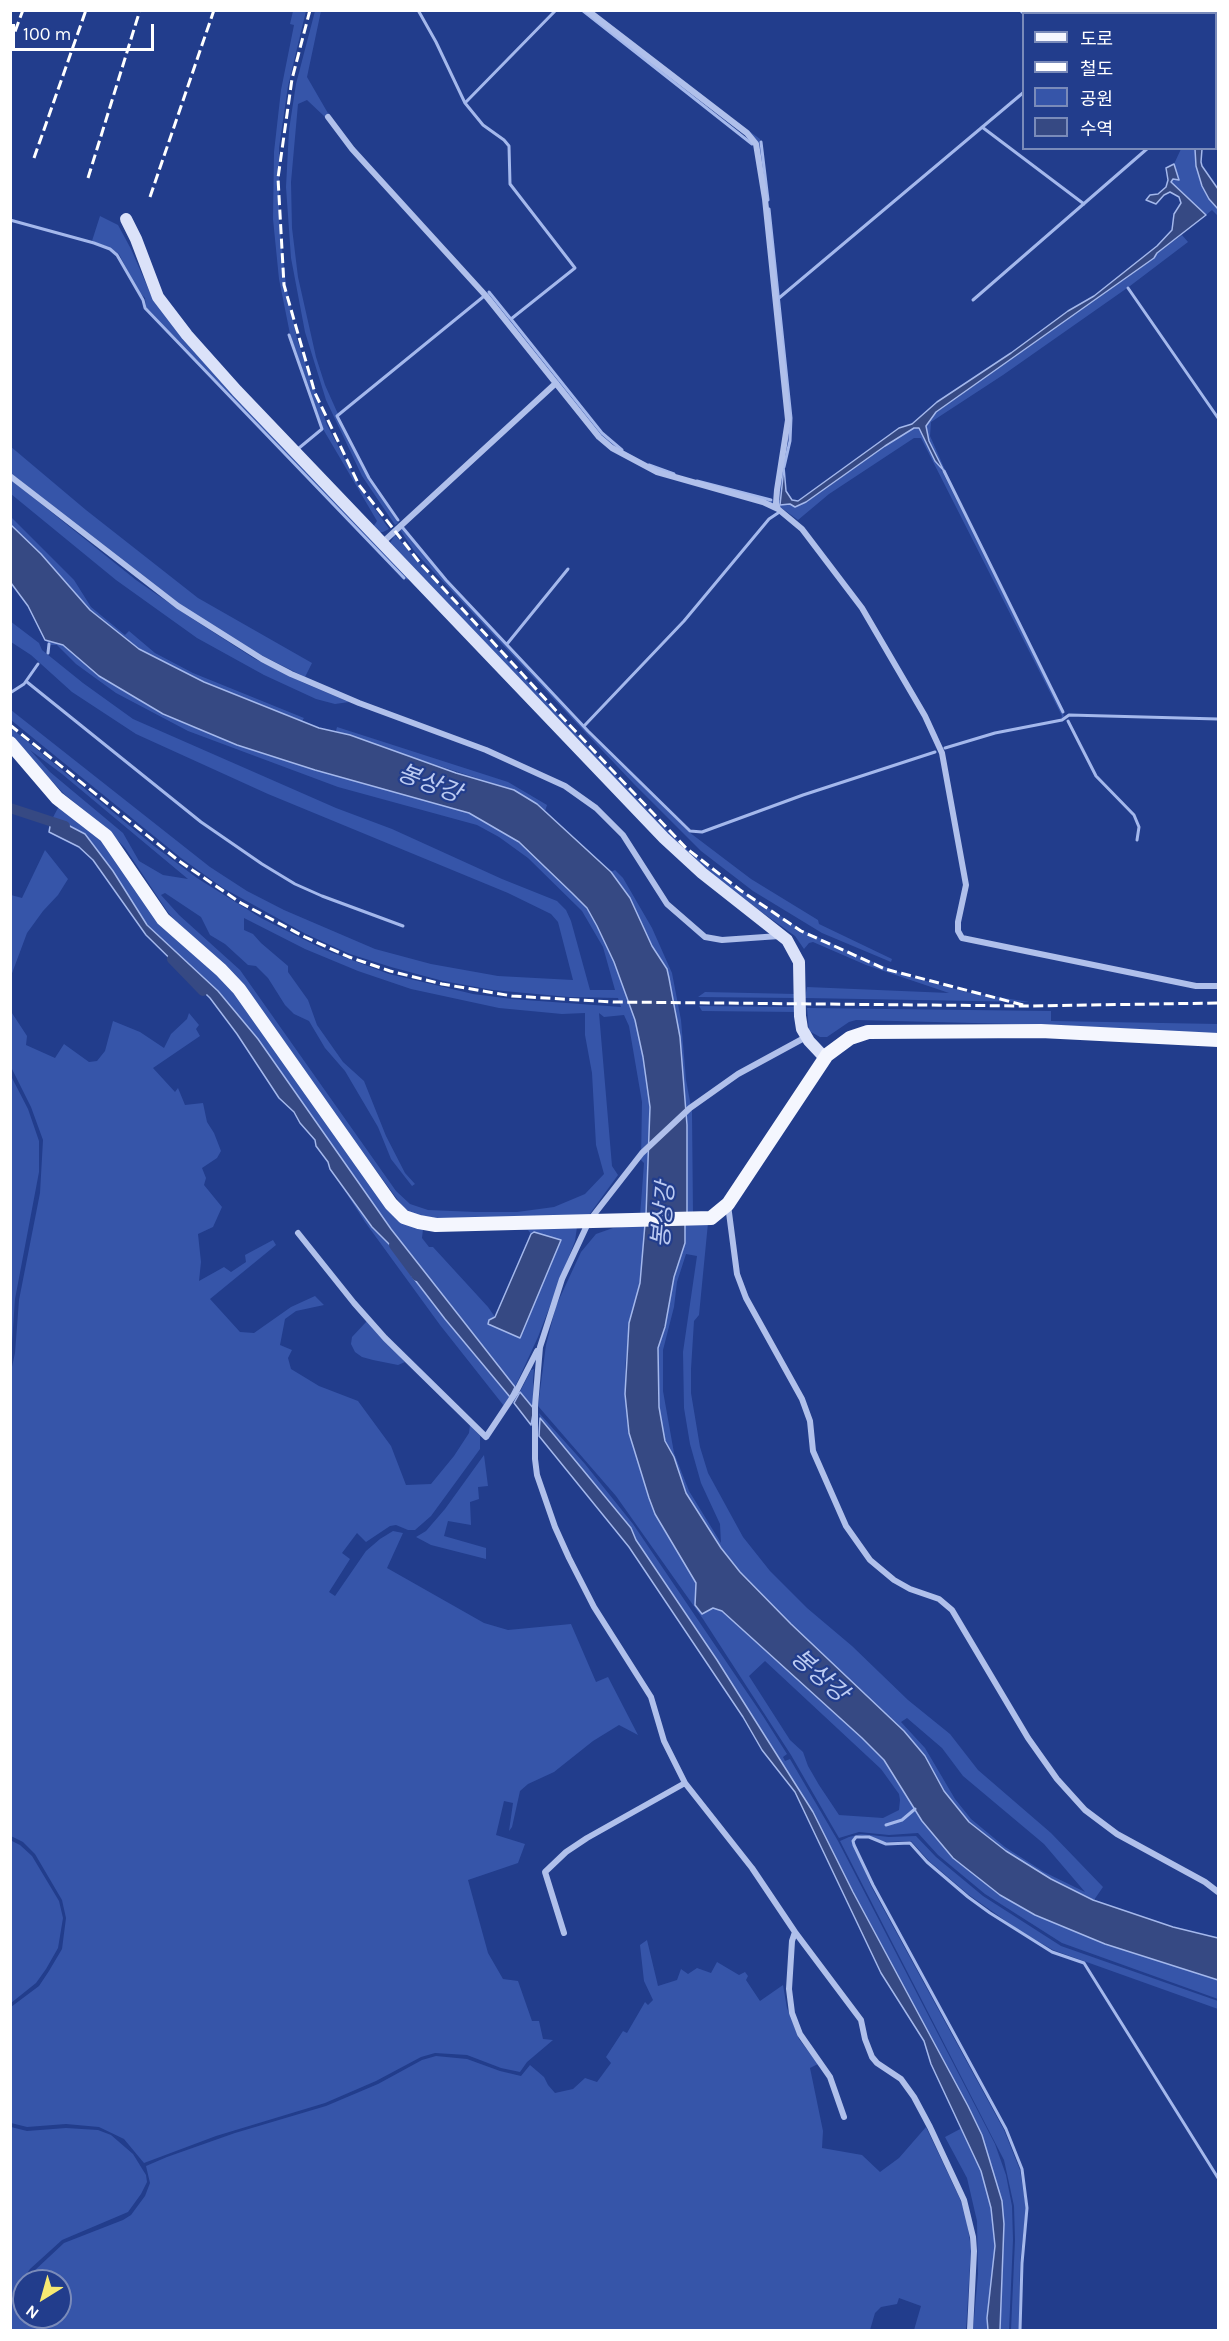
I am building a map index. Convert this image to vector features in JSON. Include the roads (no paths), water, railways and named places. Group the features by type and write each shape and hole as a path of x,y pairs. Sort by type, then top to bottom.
{"main road":[{"path":"10,744 57,798 106,836 163,919 239,989 391,1203 404,1217 436,1225 704,1219 716,1215 728,1204 825,1058 844,1041 868,1032 1041,1031 1218,1040"}],"street":[{"path":"587,10 747,133 756,144 765,200 788,420 777,490 778,509"},
{"path":"328,117 352,149 486,296 599,437 626,458 675,478 763,502 778,509 802,529 862,608 925,716 942,753 966,885 958,922 958,931 962,938 1188,984 1218,986"},
{"path":"126,219 136,239 155,292 175,321 237,391 664,838 702,873 782,935 799,962 800,1016 806,1037 825,1058"},
{"path":"382,543 556,383"},
{"path":"10,476 170,601 262,659 359,703 486,750 565,786 596,808 623,835 667,904 705,937 722,940 782,935"},
{"path":"298,1233 385,1338 486,1437 516,1392 540,1347 562,1279 589,1221 642,1153 690,1108 738,1074 806,1037"},
{"path":"728,1204 737,1274 746,1298 802,1399 810,1421 813,1451 846,1526 870,1560 894,1580 910,1589 939,1599 952,1610 1028,1738 1057,1779 1084,1810 1117,1834 1205,1882 1218,1892"},
{"path":"540,1347 535,1406 535,1459 537,1475 555,1527 580,1581 651,1697 664,1741 685,1783 752,1868 795,1932 861,2020 865,2039 877,2063 901,2079 914,2097 964,2200 974,2251 970,2331"},
{"path":"564,1933 545,1872 566,1852 587,1838 685,1783"},
{"path":"795,1932 792,1941 789,1989 792,2013 800,2034 830,2077 844,2117"}],"water":[{"path":"1195,150 1202,150 1202,166 1218,189 1218,209 1202,186 1196,166"},
{"path":"1174,164 1179,180 1173,179 1171,182 1206,215 1157,253 1154,258 936,412 926,426 929,441 944,471 935,461 919,428 914,428 806,502 795,507 790,504 780,505 784,467 786,491 792,500 798,501 899,428 912,424 937,402 1011,353 1068,311 1094,296 1157,246 1172,230 1174,214 1181,203 1179,197 1170,192 1156,204 1146,200 1150,195 1158,194 1166,187 1168,180 1166,168"},
{"name":"봉상강","path":"10,524 41,554 90,610 139,649 204,682 319,728 350,735 456,773 514,790 537,804 611,872 630,898 652,946 667,969 669,978 680,1037 687,1125 687,1215 646,1215 650,1107 643,1057 635,1020 614,962 587,908 519,842 469,813 315,770 237,745 163,714 99,676 63,645 45,640 28,606 11,583"},
{"path":"51,821 64,823 85,834 113,871 147,925 218,991 258,1039 391,1229 515,1387 510,1397 412,1276 408,1263 372,1227 330,1169 328,1162 316,1146 315,1140 300,1123 294,1112 279,1098 210,998 146,935 93,860 79,847 49,832"},
{"name":"봉상강","path":"685,1223 685,1243 674,1277 665,1327 658,1348 659,1407 665,1441 674,1457 686,1493 721,1548 740,1572 791,1624 904,1731 925,1756 944,1791 969,1822 1006,1851 1051,1879 1093,1900 1173,1927 1218,1938 1218,1980 1105,1944 1035,1915 1000,1895 953,1858 922,1821 884,1760 862,1738 722,1611 713,1608 702,1614 695,1605 696,1583 655,1514 649,1498 629,1433 625,1394 629,1323 640,1283 645,1224"},
{"path":"534,1232 561,1240 520,1338 488,1324 489,1320 495,1317 531,1234"},
{"path":"520,1392 534,1409 531,1425 514,1403"},
{"path":"540,1418 631,1528 636,1540 717,1660 813,1812 853,1892 968,2106 982,2135 1002,2201 1004,2224 1000,2330 988,2330 987,2318 995,2246 991,2208 981,2171 931,2064 924,2041 881,1973 795,1792 762,1750 743,1717 629,1547 539,1436"}],"waterway":[{"path":"418,10 465,103 483,125 509,146 510,184 575,268 511,319 602,433 622,450"},
{"path":"465,103 556,10"},
{"path":"582,10 752,144"},
{"path":"779,298 1022,94"},
{"path":"982,127 1084,204"},
{"path":"761,142 768,200"},
{"path":"973,300 1146,150"},
{"path":"769,209 791,418 790,441 784,467"},
{"path":"10,220 94,243 110,249 117,255 143,300 145,308 404,578"},
{"path":"1128,288 1218,418"},
{"path":"489,292 510,318"},
{"path":"398,520 369,478 337,416 483,297"},
{"path":"289,335 322,429 299,448"},
{"path":"649,465 674,474"},
{"path":"944,471 1063,712"},
{"path":"697,481 771,500"},
{"path":"585,725 684,621 769,519 778,513"},
{"path":"403,528 446,580 588,731 690,831 702,832 803,795 935,752"},
{"path":"507,644 568,569"},
{"path":"48,653 49,644"},
{"path":"10,693 24,684 38,664"},
{"path":"27,682 201,822 262,864 295,884 322,896 403,926"},
{"path":"945,748 995,733 1062,720 1069,715 1218,719"},
{"path":"1068,721 1096,776 1134,815 1139,827 1137,840"},
{"path":"10,808 65,826"},
{"path":"172,959 203,991"},
{"path":"394,1245 417,1276"},
{"path":"886,1825 902,1820 915,1809"},
{"path":"1020,2330 1022,2263 1027,2208 1022,2169 1006,2129 873,1885 854,1845 853,1841 856,1837 869,1837 886,1844 910,1843 927,1862 990,1913 1052,1952 1084,1963 1218,2178"}],"railway":[{"path":"10,45 23,10"},
{"path":"34,158 86,10"},
{"path":"88,178 140,10"},
{"path":"150,197 214,10"},
{"path":"310,10 292,79 278,178 284,285 315,393 359,485 420,563 686,848 740,890 801,931 885,969 1027,1006"},
{"path":"10,725 179,861 241,903 349,957 390,971 442,984 512,996 613,1002 1027,1006 1218,1003"}]}
